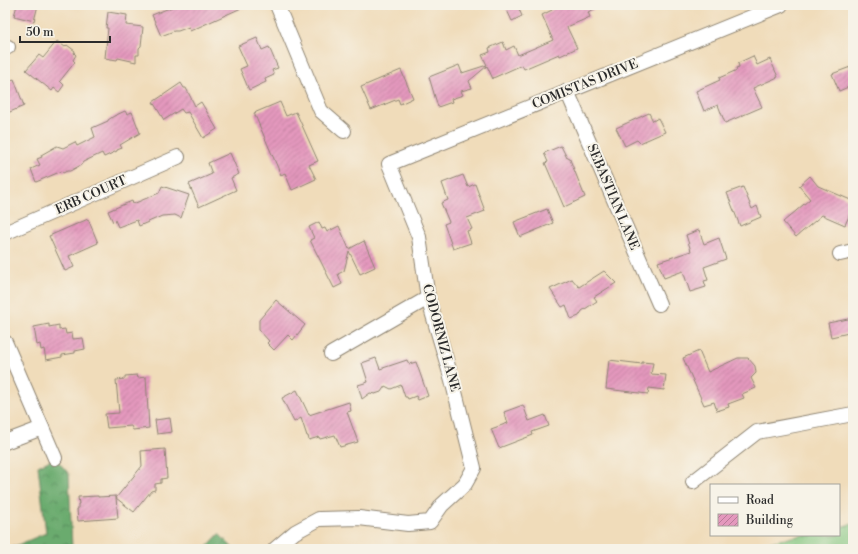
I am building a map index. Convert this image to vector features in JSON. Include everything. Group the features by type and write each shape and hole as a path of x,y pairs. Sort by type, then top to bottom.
{"street":[{"path":"277,5 321,111 344,131"},
{"name":"COMISTAS DRIVE","path":"389,164 781,5"},
{"name":"SEBASTIAN LANE","path":"567,91 659,304"},
{"name":"ERB COURT","path":"5,233 178,157"},
{"name":"CODORNIZ LANE","path":"276,549 295,532 318,519 359,518 408,524 430,522 442,505 465,484 474,468 452,380 428,298 419,237 389,164"},
{"path":"331,354 428,298"},
{"path":"5,342 55,458"},
{"path":"693,482 757,432 853,414"},
{"path":"5,442 42,428"}],"green space":[{"path":"55,458 69,474 72,549 8,549 46,533 38,466"},
{"path":"853,524 853,549 737,549 798,536 840,536 840,527"},
{"path":"219,534 234,549 205,549"}],"building":[{"path":"17,5 38,5 34,21 14,16"},
{"path":"177,5 248,5 190,31 189,27 161,36 152,15"},
{"path":"517,5 522,16 512,21 506,8"},
{"path":"554,5 603,5 588,12 590,17 567,27 577,48 524,69 522,65 493,79 487,66 469,81 472,88 461,91 463,95 451,99 452,102 438,107 429,77 459,65 462,73 487,65 482,55 490,52 489,48 503,42 506,50 514,46 518,55 553,40 542,15 552,10"},
{"path":"108,12 127,15 126,25 143,27 141,46 139,48 139,55 136,55 136,62 118,58 117,60 105,58"},
{"path":"257,38 262,50 269,47 278,68 272,70 274,75 265,79 266,82 249,90 240,69 247,66 238,46"},
{"path":"57,41 65,47 67,45 75,51 74,53 76,55 73,60 75,62 60,81 64,85 59,92 54,88 52,91 26,70 39,55 43,58"},
{"path":"753,56 757,65 770,59 778,77 753,88 762,107 725,123 718,105 704,111 696,91 737,70 736,68 739,67 738,63"},
{"path":"853,66 853,85 839,91 832,74"},
{"path":"401,70 413,98 400,104 398,99 371,110 361,87"},
{"path":"14,79 24,106 5,114 5,83"},
{"path":"181,83 184,88 186,88 195,106 201,102 217,129 203,138 188,112 184,113 181,109 164,120 153,102"},
{"path":"280,102 286,116 296,112 318,161 309,165 316,179 292,190 285,173 281,175 254,113"},
{"path":"125,111 127,114 132,112 140,133 120,145 122,148 104,157 102,153 83,162 81,165 70,171 63,173 62,171 36,182 31,169 40,165 37,159 42,157 41,155 57,146 63,148 75,142 77,146 95,137 92,128"},
{"path":"649,113 653,121 658,118 665,132 640,143 637,140 625,146 616,128"},
{"path":"561,146 567,158 569,157 585,197 564,207 545,163 548,162 544,153"},
{"path":"230,153 239,174 231,178 236,190 199,207 189,184 212,174 208,163"},
{"path":"463,175 468,187 475,184 485,211 467,218 472,229 467,231 471,243 453,249 444,224 449,222 441,203 448,200 442,183"},
{"path":"810,176 818,186 853,201 853,207 845,225 822,215 796,237 783,222 810,199 799,186"},
{"path":"162,186 189,195 181,218 175,215 162,216 139,226 137,220 118,227 115,220 113,222 108,211 132,201 133,204 159,193"},
{"path":"743,187 752,209 757,206 761,217 740,226 727,193"},
{"path":"547,209 553,223 520,237 514,222"},
{"path":"88,219 98,243 69,256 74,267 65,271 49,236"},
{"path":"319,222 322,229 325,228 327,232 339,226 349,249 364,241 375,267 360,274 349,251 344,271 338,274 342,284 334,288 310,240 314,238 309,227"},
{"path":"699,230 704,244 719,238 726,259 704,267 708,280 704,281 706,287 690,292 683,271 664,278 658,262 691,251 686,235"},
{"path":"604,271 616,283 594,297 597,301 582,311 579,316 571,319 566,305 562,307 550,289 572,279 579,287"},
{"path":"276,300 305,325 293,340 288,335 274,350 267,343 269,341 259,330 259,320"},
{"path":"853,318 853,332 831,337 828,323"},
{"path":"49,324 49,327 59,325 59,330 65,329 66,334 72,333 73,339 83,338 85,349 75,351 75,353 62,355 62,357 46,360 44,349 41,350 40,344 37,345 34,327"},
{"path":"699,351 708,372 738,358 748,358 755,366 756,373 751,378 756,388 742,394 744,398 728,404 729,407 717,411 714,402 704,405 683,358"},
{"path":"376,358 380,369 407,360 409,364 416,362 428,396 418,400 416,396 408,399 405,397 401,385 391,389 385,386 381,392 375,394 370,393 362,399 358,385 368,382 362,363"},
{"path":"609,360 642,364 642,362 653,363 651,374 666,375 664,390 649,388 648,394 606,389"},
{"path":"137,375 138,378 146,377 149,428 133,430 131,426 107,428 105,414 119,413 116,380 125,379 125,376"},
{"path":"297,390 309,415 349,402 351,411 347,412 358,442 340,447 335,435 309,440 301,418 294,422 282,398"},
{"path":"523,405 529,421 545,415 549,426 532,432 533,435 499,448 491,429 508,423 504,412"},
{"path":"170,418 172,432 157,434 155,420"},
{"path":"165,449 167,478 161,479 161,483 155,484 155,490 151,491 134,512 116,498 142,466 141,451"},
{"path":"116,496 118,518 78,521 78,497"}]}
